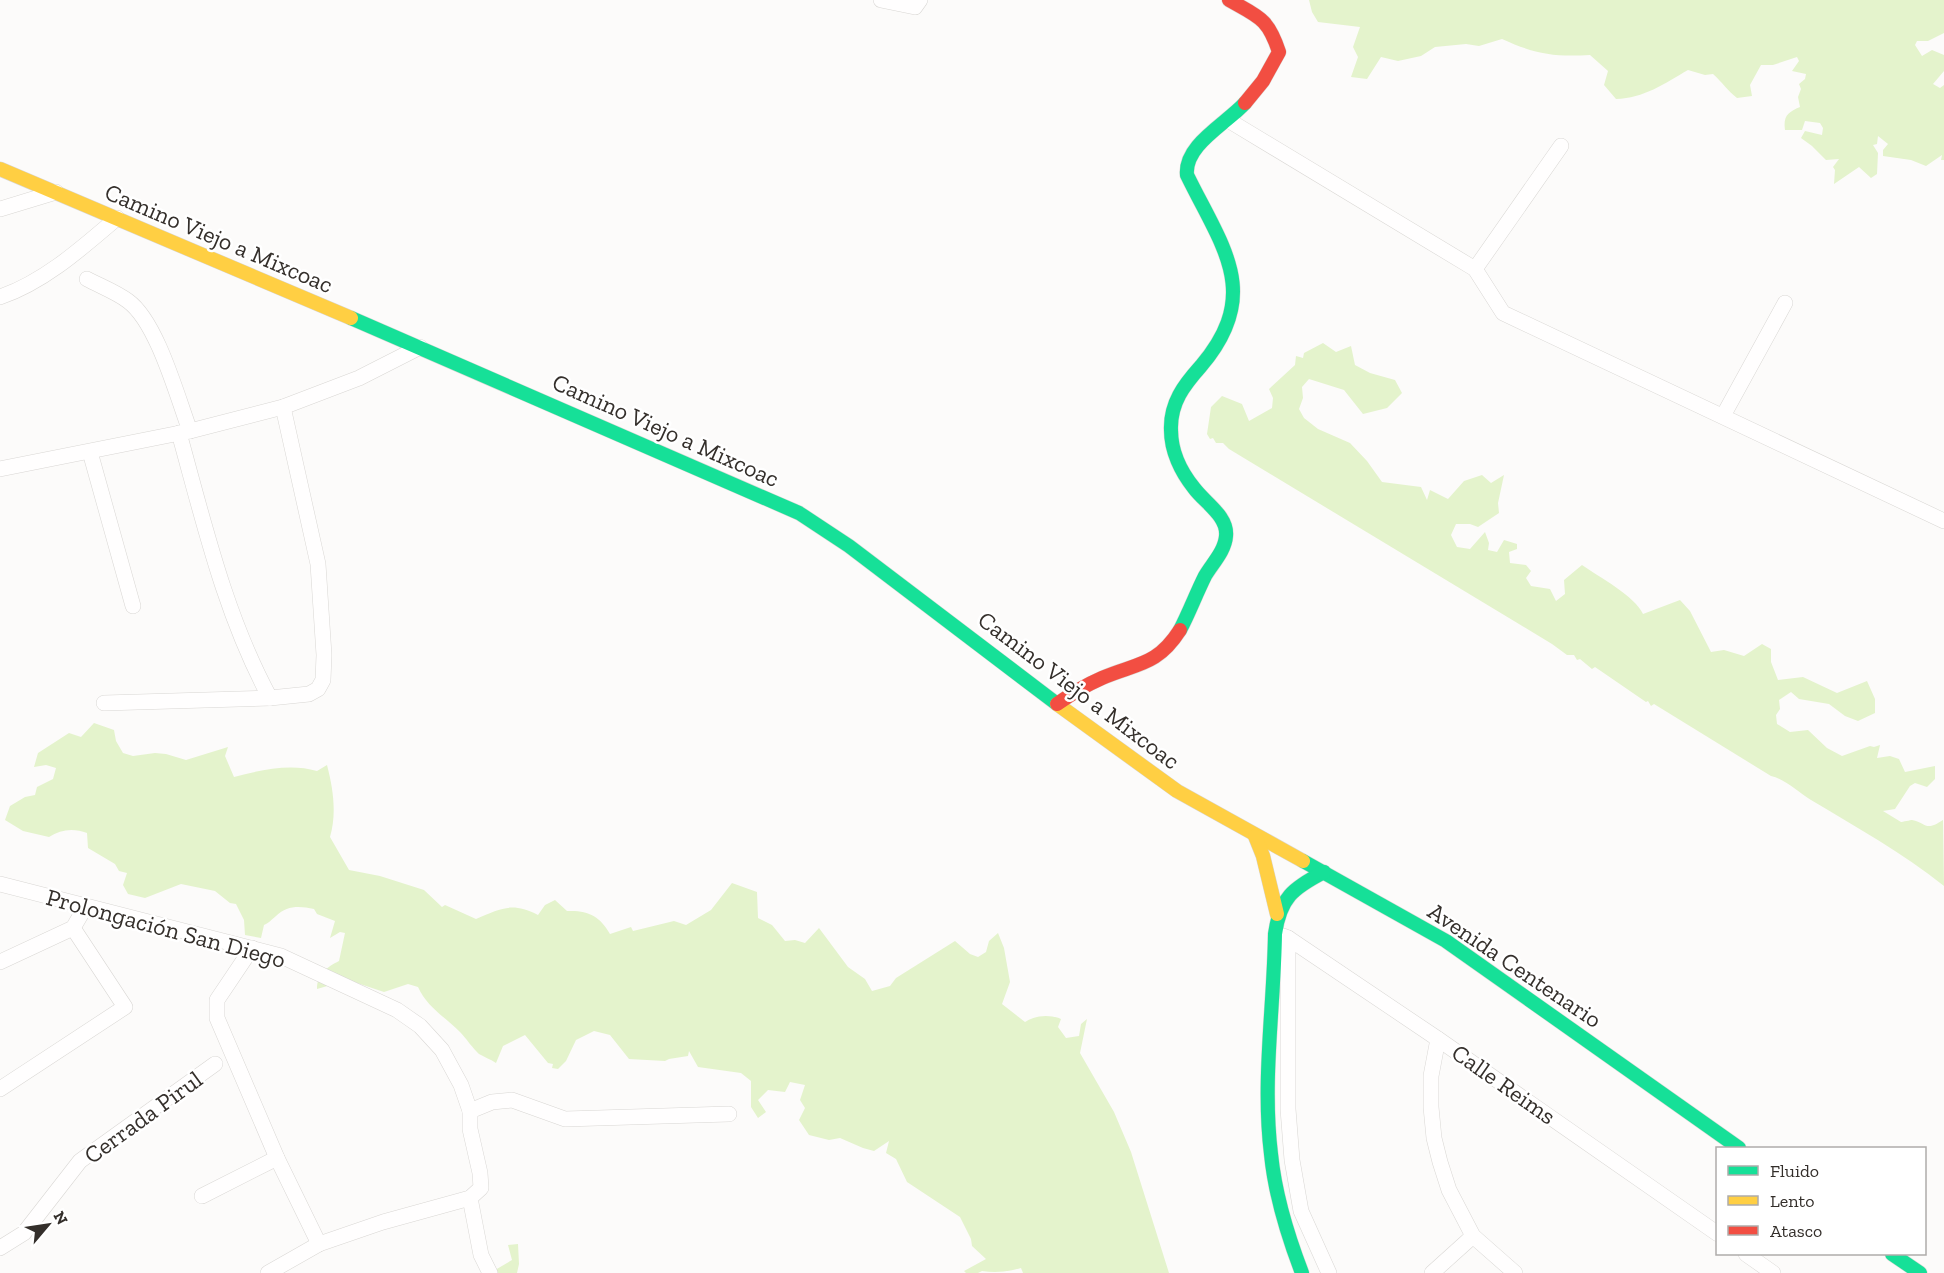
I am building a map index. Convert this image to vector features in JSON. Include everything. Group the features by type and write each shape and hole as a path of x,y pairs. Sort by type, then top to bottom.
{"main road":[{"path":"1057,704 1077,691 1107,676 1144,663 1166,649 1175,639 1226,536 1222,519 1180,470 1171,436 1171,419 1174,401 1179,392 1227,328 1235,300 1232,270 1226,252 1196,195 1187,175 1186,166 1189,156 1198,146 1228,120 1254,92 1271,69 1279,52 1272,31 1259,17 1229,0"},
{"name":"Camino Viejo a Mixcoac","path":"0,169 420,347 799,513 849,546 1057,704 1177,791 1255,836"},
{"path":"1255,836 1263,855 1281,936 1269,1065 1268,1135 1279,1205 1302,1273"},
{"name":"Avenida Centenario","path":"1255,836 1446,941 1736,1147"},
{"path":"1277,914 1289,893 1324,872"},
{"path":"1893,1255 1920,1273"}],"street":[{"path":"881,0 918,3"},
{"path":"1228,120 1476,269 1503,313 1944,521"},
{"path":"1476,269 1561,146"},
{"path":"0,209 56,192"},
{"path":"0,297 70,258 117,218"},
{"path":"87,279 128,301 141,315 158,347 184,432 225,596 255,670 270,698"},
{"path":"1723,416 1785,303"},
{"path":"0,468 184,432 283,407 368,374 420,347"},
{"path":"104,703 270,698 309,694 318,689 323,680 324,655 318,564 283,407"},
{"path":"90,452 133,606"},
{"name":"Prolongación San Diego","path":"0,884 281,956 397,1010 420,1026 442,1050 461,1085 470,1111 470,1129 480,1173 481,1188 470,1198"},
{"path":"0,962 73,928 86,906"},
{"path":"0,1089 124,1007 73,928"},
{"path":"1281,936 1292,1160 1301,1211 1329,1273"},
{"name":"Calle Reims","path":"1281,936 1438,1039 1716,1233"},
{"path":"252,948 217,1000 217,1018 277,1158 319,1244"},
{"path":"1438,1039 1431,1076 1431,1107 1434,1138 1449,1190 1473,1236 1515,1273"},
{"name":"Cerrada Pirul","path":"0,1248 24,1233 80,1161 215,1064"},
{"path":"470,1111 492,1102 512,1100 565,1119 729,1114"},
{"path":"202,1196 277,1158"},
{"path":"268,1273 319,1244 382,1222 470,1198 481,1255 490,1273"},
{"path":"1432,1273 1473,1236"},
{"path":"1747,1255 1773,1273"}],"green space":[{"path":"1309,0 1944,0 1944,33 1928,41 1917,41 1915,45 1922,56 1932,50 1944,55 1944,71 1933,84 1940,88 1944,85 1944,160 1941,160 1942,155 1926,166 1911,160 1883,156 1883,150 1888,144 1878,136 1877,144 1873,145 1878,153 1877,174 1871,178 1859,167 1834,184 1835,170 1833,167 1839,159 1826,160 1801,138 1805,131 1822,135 1823,128 1820,123 1805,121 1802,130 1785,130 1787,115 1800,107 1799,84 1805,79 1806,74 1792,71 1799,61 1797,57 1773,65 1761,65 1750,85 1752,96 1737,98 1713,74 1705,75 1688,70 1645,93 1616,99 1604,85 1608,71 1590,55 1544,53 1502,39 1479,46 1466,44 1435,47 1421,56 1398,61 1381,57 1367,79 1351,77 1358,57 1353,47 1360,27 1318,22"},
{"path":"1323,343 1336,352 1351,346 1355,365 1370,373 1395,380 1402,393 1387,408 1363,414 1344,390 1309,379 1302,387 1303,398 1299,409 1304,418 1318,429 1350,443 1382,482 1421,487 1427,500 1430,490 1448,499 1464,481 1482,475 1491,483 1504,475 1498,503 1499,513 1478,527 1470,524 1456,524 1451,535 1457,547 1470,549 1485,532 1489,543 1488,550 1497,552 1504,540 1517,544 1517,549 1509,552 1510,563 1526,565 1531,571 1526,578 1531,586 1550,589 1556,601 1565,594 1564,580 1582,565 1625,594 1643,614 1680,600 1690,611 1711,652 1724,650 1744,656 1762,644 1771,649 1771,662 1778,680 1803,677 1837,693 1867,681 1875,699 1875,713 1858,721 1845,716 1829,704 1799,699 1791,692 1779,700 1777,724 1790,732 1808,730 1827,748 1842,756 1870,746 1880,745 1877,758 1890,756 1899,759 1905,772 1935,766 1935,779 1927,787 1915,783 1910,786 1895,809 1883,811 1901,822 1912,820 1926,826 1943,820 1944,886 1896,851 1787,783 1771,776 1654,704 1651,706 1648,701 1646,702 1595,667 1592,669 1580,659 1577,660 1574,655 1567,655 1229,449 1223,443 1216,443 1213,438 1210,439 1207,434 1211,407 1222,396 1242,404 1249,421 1272,408 1273,398 1269,389 1295,365 1296,356 1303,358 1304,353"},
{"path":"94,723 114,730 116,741 123,753 133,756 155,753 186,760 228,747 225,756 234,777 286,768 317,771 327,765 333,801 330,837 349,870 380,876 424,890 442,907 445,905 476,919 507,908 521,909 538,915 545,905 555,900 567,911 593,915 610,934 631,927 633,931 674,921 686,925 711,910 732,883 757,892 758,918 772,925 785,941 795,940 805,943 819,928 848,967 865,979 872,991 890,986 896,978 955,941 970,954 978,957 986,952 989,941 998,933 1004,948 1010,982 1002,1004 1025,1022 1043,1016 1061,1019 1058,1027 1066,1038 1079,1036 1081,1024 1087,1019 1080,1053 1114,1112 1131,1152 1169,1273 1023,1273 1021,1268 1001,1272 966,1273 964,1271 986,1259 972,1246 960,1217 907,1182 896,1159 886,1153 889,1141 874,1151 840,1138 829,1140 809,1135 799,1120 805,1108 800,1100 805,1085 790,1082 785,1092 768,1090 758,1100 766,1112 758,1118 751,1107 751,1081 741,1073 698,1067 689,1051 688,1056 665,1061 629,1059 610,1035 594,1031 576,1040 566,1061 558,1069 552,1068 553,1064 548,1063 525,1035 503,1046 496,1063 479,1054 460,1032 431,1006 418,987 408,984 384,992 348,980 317,989 319,979 324,972 339,961 345,933 340,932 330,938 335,921 317,914 314,909 299,907 280,912 264,925 261,938 245,935 244,920 236,904 230,903 215,891 181,884 145,898 128,894 123,885 127,873 119,871 115,864 88,848 87,833 68,830 49,837 23,831 5,820 10,806 25,797 35,795 37,787 53,779 56,768 46,765 34,767 38,753 69,733 81,737"},
{"path":"518,1244 517,1273 490,1273 512,1260 508,1245"}],"traffic: fast":[{"path":"1180,630 1205,576 1221,552 1226,529 1220,516 1194,488 1181,468 1173,446 1171,420 1179,395 1220,340 1230,315 1233,292 1230,270 1223,248 1187,175 1188,164 1199,145 1245,103"},
{"path":"351,318 799,513 849,546 1057,704"},
{"path":"1303,861 1446,941 1738,1147"},
{"path":"1302,1273 1279,1199 1273,1169 1269,1127 1268,1072 1275,934 1280,911 1290,895 1304,883 1324,872"},
{"path":"1893,1255 1920,1273"}],"traffic: slow":[{"path":"0,169 351,318"},
{"path":"1057,704 1177,791 1303,861"},
{"path":"1255,836 1263,856 1277,914"}],"traffic: jam":[{"path":"1229,0 1266,25 1279,52 1263,81 1245,103"},
{"path":"1057,704 1096,681 1146,662 1163,651 1180,630"}]}
